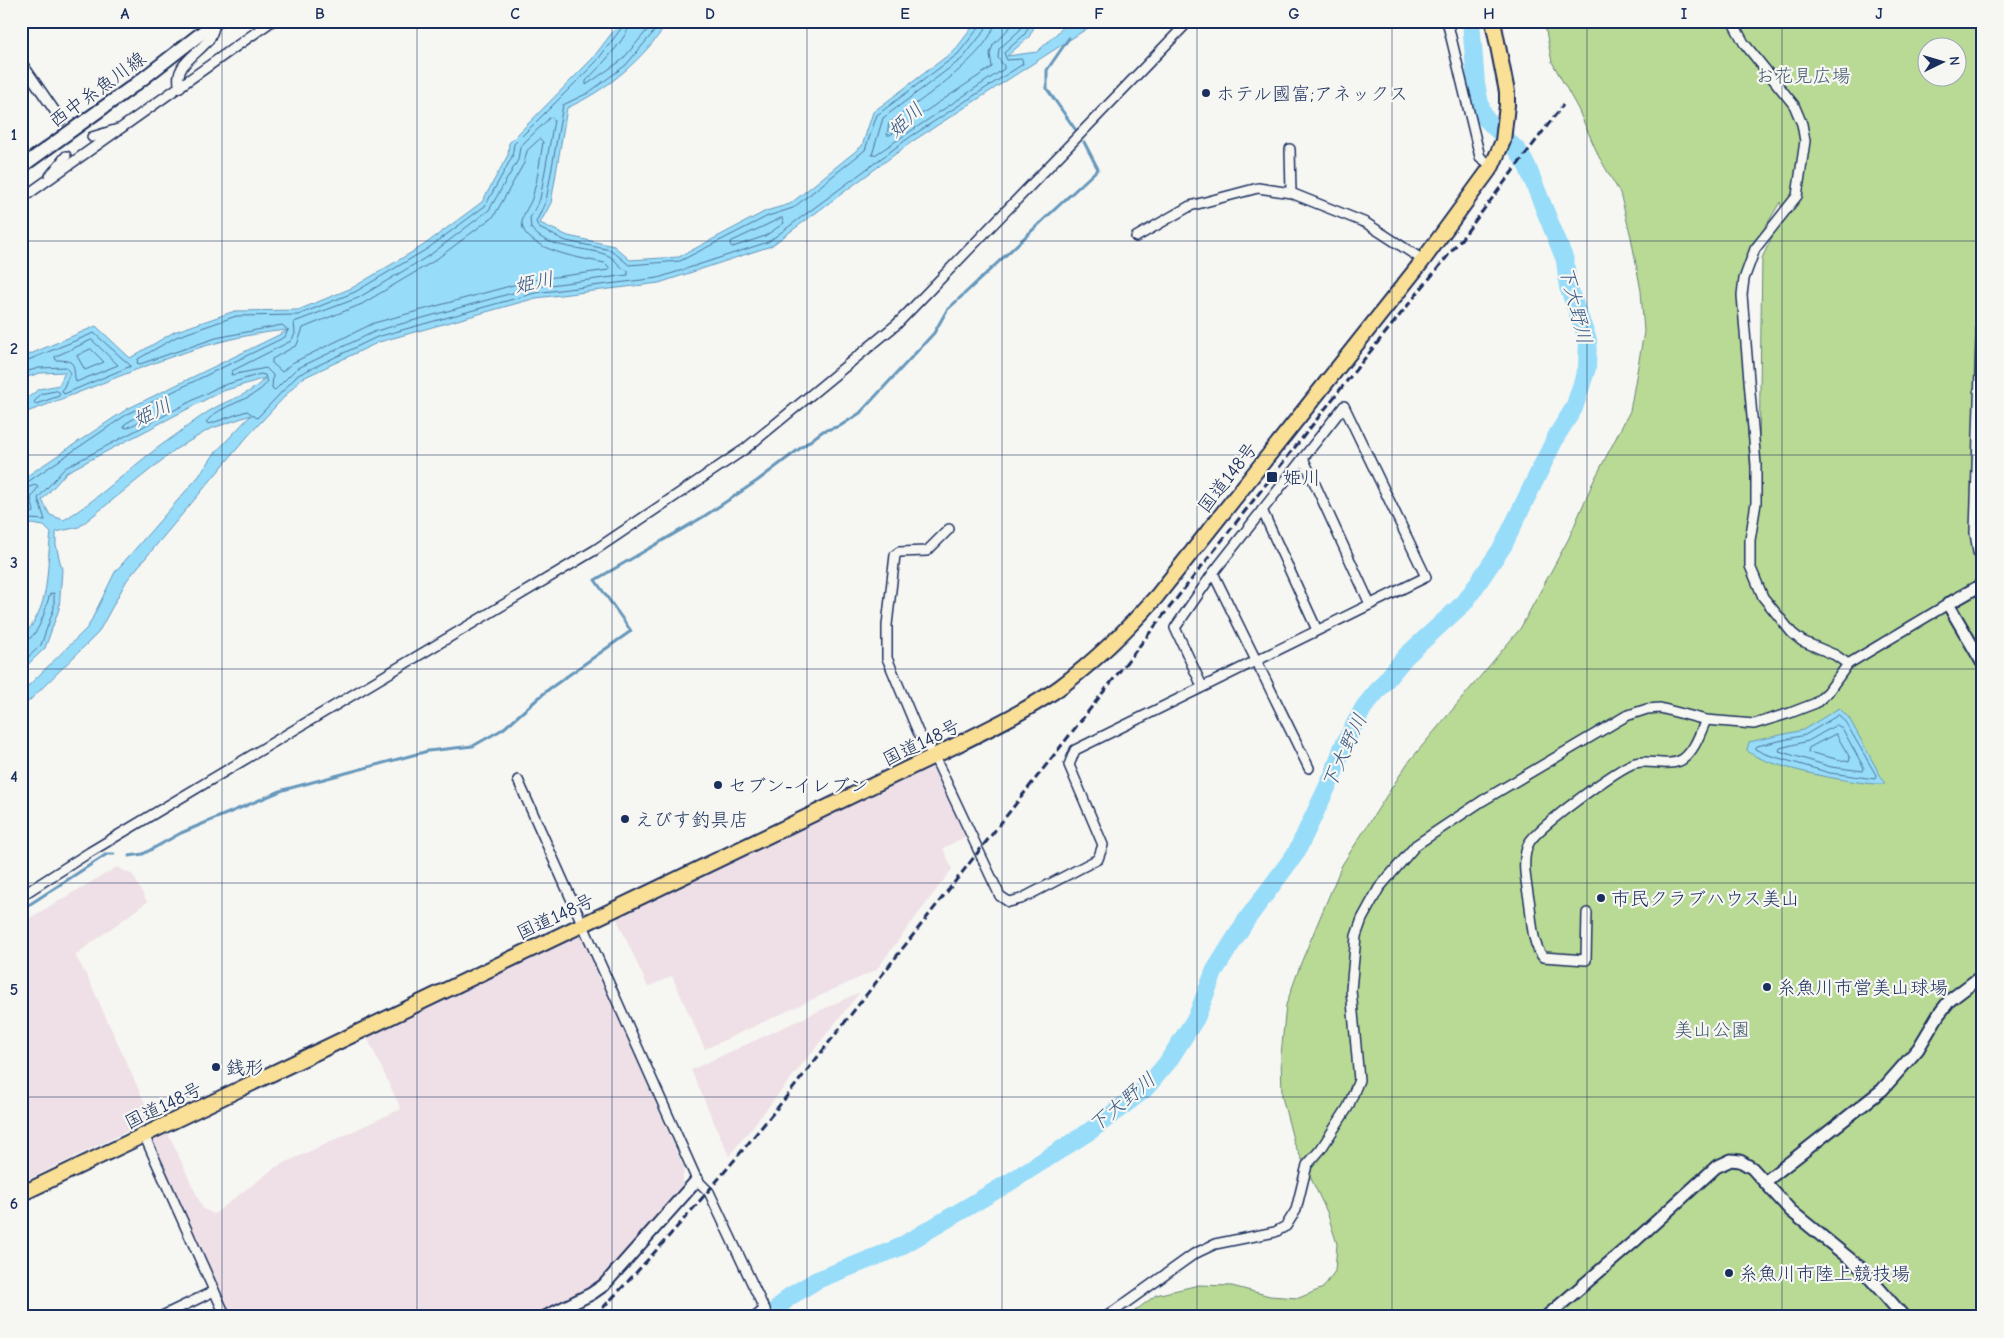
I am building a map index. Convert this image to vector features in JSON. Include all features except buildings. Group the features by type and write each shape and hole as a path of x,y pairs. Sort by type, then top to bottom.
{"highway":[{"name":"国道148号","path":"21,1194 934,756 1026,708 1057,688 1107,648 1133,623 1423,260 1492,166 1501,146 1506,127 1507,92 1493,21"}],"main road":[{"name":"西中糸魚川線","path":"21,167 136,84 216,22"}],"street":[{"path":"21,199 272,21"},
{"path":"21,896 175,801 595,550 745,449 897,324 1189,21"},
{"path":"1447,21 1480,157 1492,166"},
{"path":"1732,21 1744,43 1794,105 1802,124 1805,141 1797,196 1755,249 1744,279 1742,295 1756,465 1756,503 1750,540 1750,566 1763,597 1792,634 1848,664"},
{"path":"180,87 177,80 178,72 210,38 216,22"},
{"path":"21,62 61,120"},
{"path":"92,137 123,128"},
{"path":"1290,149 1291,193"},
{"path":"48,181 66,156"},
{"path":"1136,237 1201,202 1258,188 1291,193 1366,224 1423,260"},
{"path":"1982,307 1975,533 1978,552 1983,561"},
{"path":"949,529 927,551 899,552 895,555 887,625 887,658 918,732 934,756 1000,896 1009,902 1021,899 1098,859 1103,845 1069,764 1076,750 1202,686 1256,663 1317,630 1426,577 1344,406 1213,573 1175,628 1202,686"},
{"path":"1303,458 1370,604"},
{"path":"1262,510 1317,630"},
{"path":"1213,573 1309,768"},
{"path":"1106,1317 1194,1254 1215,1244 1275,1232 1286,1226 1296,1210 1307,1164 1321,1149 1348,1108 1359,1080 1351,990 1356,936 1362,919 1379,888 1416,845 1482,801 1626,716 1647,709 1660,708 1706,720 1754,724 1790,714 1816,703 1828,692 1848,664 1983,584"},
{"path":"1948,604 1983,664"},
{"path":"1587,913 1586,960 1543,957 1536,944 1526,878 1526,858 1532,838 1586,795 1635,762 1660,763 1682,760 1692,750 1706,720"},
{"path":"518,780 584,923 697,1180 709,1192 766,1313 755,1317"},
{"path":"1766,1181 1882,1090 1918,1049 1938,1014 1950,1000 1983,975"},
{"path":"144,1135 226,1317"},
{"path":"1546,1317 1721,1163 1731,1160 1740,1161 1752,1168 1798,1217 1861,1268 1904,1317"},
{"path":"545,1317 591,1294 604,1285 697,1180"},
{"path":"160,1317 214,1291"}],"shaded area":[{"path":"933,765 965,837 943,848 952,869 876,970 705,1049 672,976 648,987 616,917"},
{"path":"117,867 133,875 147,902 75,955 88,978 152,1119 21,1183 21,923"},
{"path":"580,929 684,1168 682,1186 601,1281 531,1317 230,1317 149,1141 167,1131 203,1209 214,1214 276,1167 401,1109 367,1037"},
{"path":"860,992 729,1156 691,1070"}],"green space":[{"name":"美山公園","path":"1544,21 1983,21 1983,1317 1127,1317 1156,1295 1199,1285 1232,1286 1270,1296 1299,1298 1323,1288 1335,1271 1337,1244 1327,1212 1294,1143 1282,1097 1281,1055 1286,1005 1301,963 1342,865 1407,764 1520,629 1569,538 1593,482 1630,411 1644,332 1641,291 1631,237 1620,193 1599,157 1578,109 1552,62","holes":["1780,202 1783,214 1762,258 1759,456 1752,490 1738,296 1749,258"]}],"water":[{"path":"621,21 669,21 648,48 624,72 597,92 567,108 551,203 540,223 568,236 614,246 630,260 679,257 766,211 790,204 862,146 873,112 955,50 977,21 1037,21 1029,37 1007,56 1037,52 1070,21 1094,21 1091,26 913,141 771,246 659,283 536,298 379,342 301,379 247,437 127,580 98,633 21,709 21,693 88,627 115,572 199,476 215,453 251,415 210,429 176,449 79,527 56,532 56,545 62,570 59,609 45,648 21,671 21,639 31,626 43,602 51,533 44,526 31,524 21,530 21,480 127,409 289,330 255,334 187,352 153,363 21,414 21,403 39,389 59,385 65,372 40,373 21,379 21,358 96,326 130,358 174,332 235,311 298,310 352,288 424,245 482,202 508,155 509,143 592,59","holes":["265,378 249,391 200,417 64,520 50,515 42,500 67,472 220,392"]},
{"path":"1839,708 1849,718 1885,784 1856,782 1812,774 1771,762 1755,756 1747,750 1749,742 1803,730"}],"waterway":[{"name":"下大野川","path":"769,1317 789,1297 817,1280 898,1248 1010,1182 1090,1131 1145,1089 1167,1063 1196,1018 1215,970 1247,919 1296,853 1333,775 1343,746 1364,707 1406,656 1465,602 1503,546 1557,435 1574,408 1587,368 1588,340 1568,287 1565,260 1527,166 1518,151 1485,118 1481,108 1476,84 1471,21"},
{"path":"1069,38 1047,70 1047,89 1075,129"},
{"path":"129,856 143,854 181,833 283,790 428,751 473,746 503,729 549,689 631,631 595,580 703,517 757,481 823,431 840,426 860,413 934,333 947,310 1098,169 1084,142"},
{"path":"21,910 107,854 114,854"}],"railway":[{"path":"594,1317 695,1206 791,1091 1357,368 1459,242 1563,105"}],"place":[{"name":"ホテル國富;アネックス","path":"1206,93"},
{"name":"姫川","path":"1272,477"},
{"name":"セブン-イレブン","path":"718,785"},
{"name":"えびす釣具店","path":"625,819"},
{"name":"市民クラブハウス美山","path":"1601,898"},
{"name":"糸魚川市営美山球場","path":"1767,987"},
{"name":"銭形","path":"216,1067"},
{"name":"糸魚川市陸上競技場","path":"1729,1273"}],"park label":[{"name":"お花見広場","path":"1803,75"}]}
